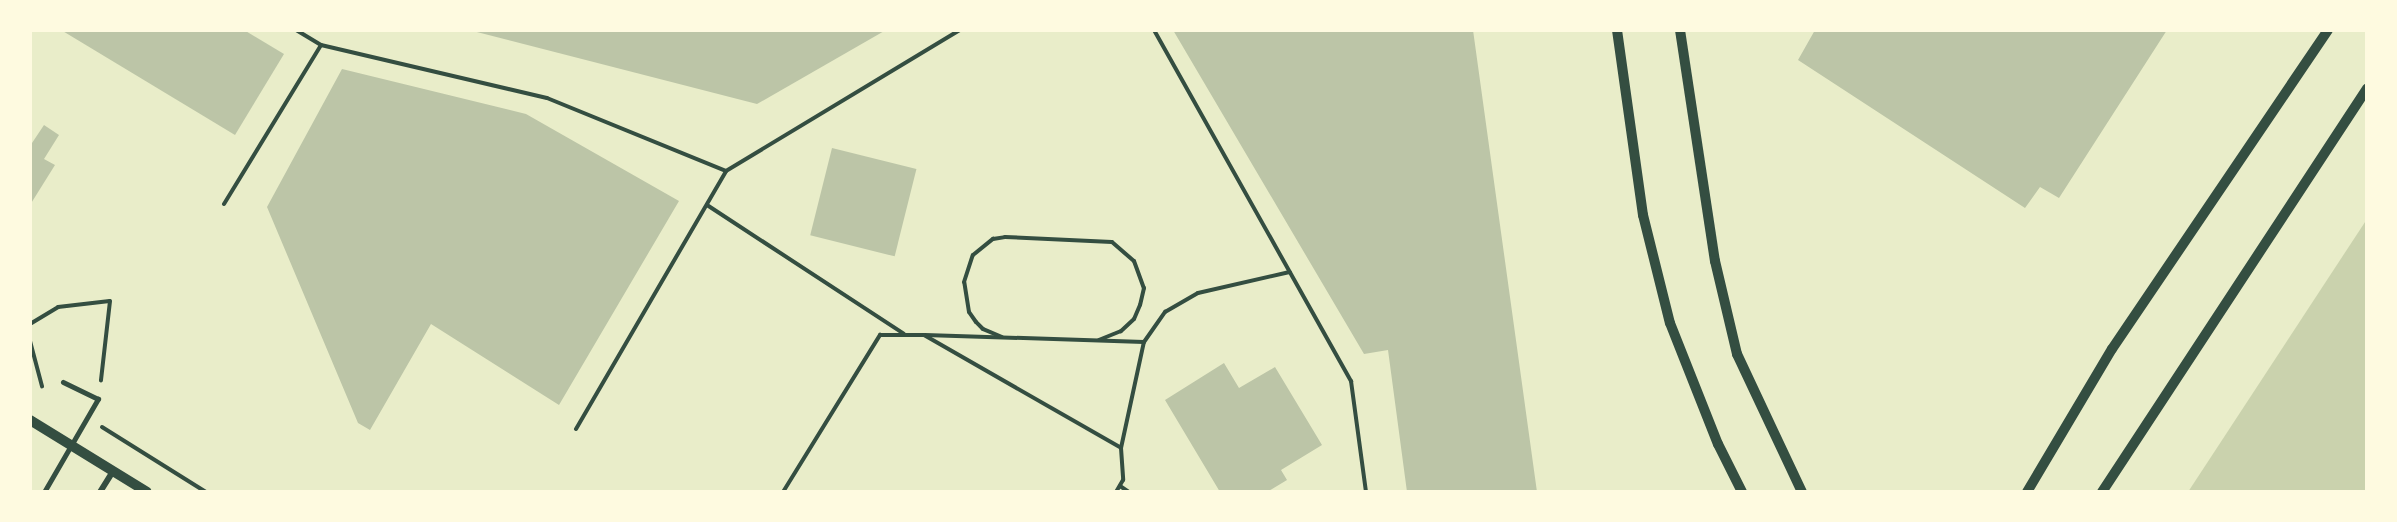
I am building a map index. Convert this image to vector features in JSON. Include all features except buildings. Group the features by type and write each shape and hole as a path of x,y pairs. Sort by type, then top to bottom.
{"street":[{"path":"1617,30 1643,215 1670,323 1718,444 1742,492"},
{"path":"1680,30 1714,261 1737,354 1802,492"},
{"path":"2027,492 2112,349 2328,30"},
{"path":"2102,492 2367,88"},
{"path":"44,492 99,399 63,382"},
{"path":"30,420 147,492"},
{"path":"100,492 113,471"}],"path":[{"path":"296,30 321,45 547,98 726,171"},
{"path":"576,429 726,171 960,30"},
{"path":"1154,30 1351,381 1366,492"},
{"path":"224,204 321,45"},
{"path":"706,205 906,335"},
{"path":"1002,338 983,329 969,312 964,282 973,255 993,239 1005,237 1112,242 1134,261 1144,288 1134,319 1121,331 1099,340"},
{"path":"1116,492 1123,480 1121,448 1144,342 1165,312 1198,293 1290,272"},
{"path":"30,324 58,307 110,301 99,399"},
{"path":"783,492 880,335 1144,342"},
{"path":"924,335 1121,448"},
{"path":"1120,486 1129,492"}],"green space":[{"path":"2367,219 2367,492 2188,492"}]}
